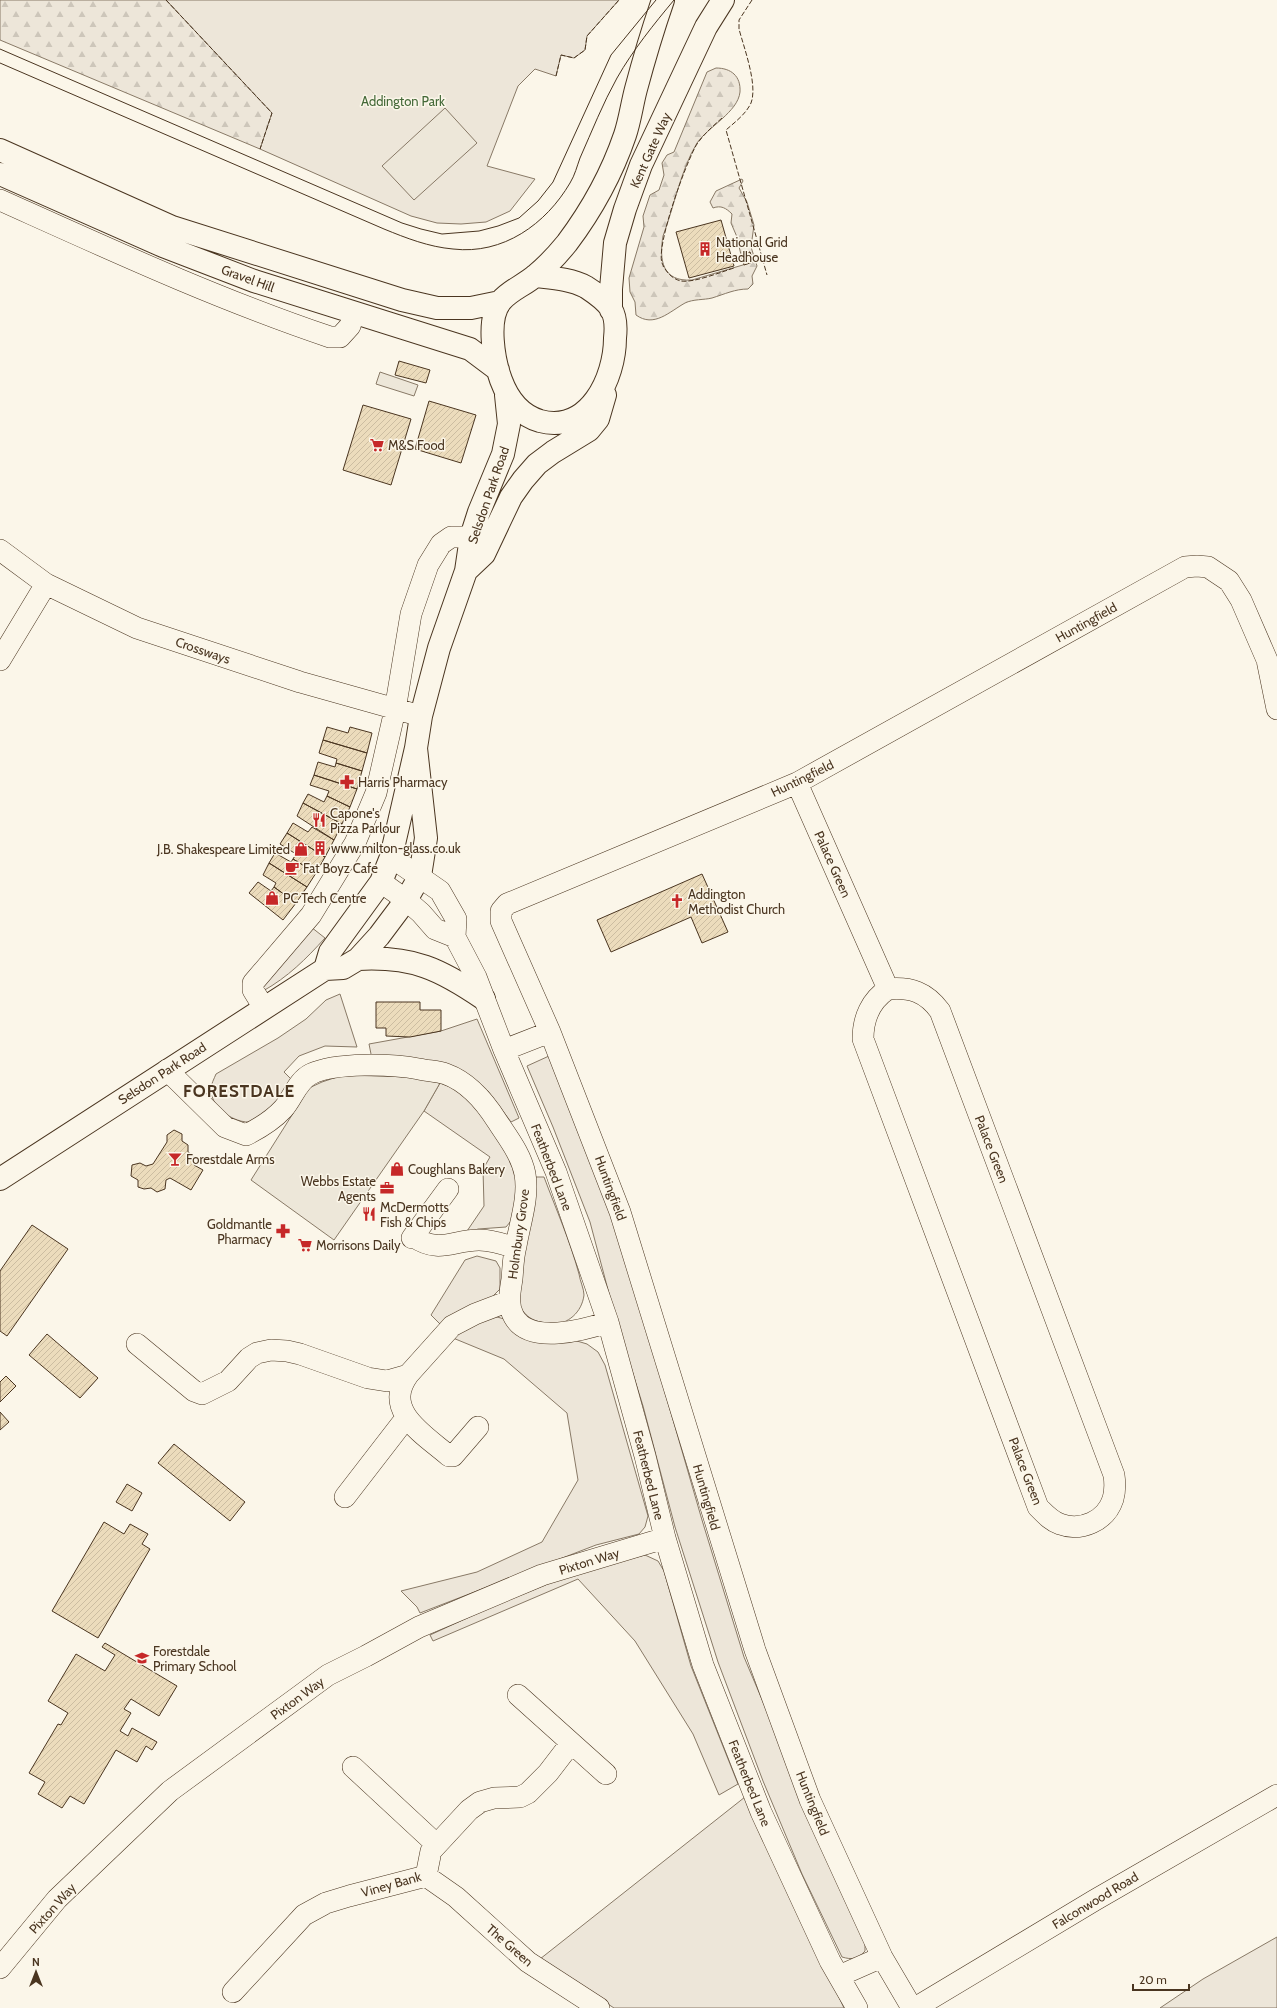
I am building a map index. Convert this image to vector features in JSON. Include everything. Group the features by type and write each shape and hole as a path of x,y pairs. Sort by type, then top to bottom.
{"main road":[{"path":"536,276 577,283 600,297 612,310 615,322 615,351 608,380 588,408 576,418 564,422 548,423 529,418 506,395 498,370 492,326 500,302 517,288 536,276 566,243 610,172 625,135 636,89 663,0"},
{"name":"Kent Gate Way","path":"612,310 611,289 615,243 625,209 641,165 706,27 723,0"},
{"name":"Gravel Hill","path":"0,150 172,227 402,300 437,308 471,308 500,302"},
{"name":"Gravel Hill","path":"0,174 163,246 352,319 470,349 498,370"},
{"name":"Selsdon Park Road","path":"466,571 484,554 502,513 523,480 538,464 553,452 589,430 598,419 608,380"},
{"name":"Selsdon Park Road","path":"325,970 330,952 381,882 391,857 416,748 421,716 439,648 466,571 471,537 479,512 503,454 508,428 506,395"},
{"name":"Selsdon Park Road","path":"0,1179 167,1070 325,970 343,968 358,959 379,936 406,900 420,876 426,838 416,748"},
{"path":"358,959 377,958 418,963 444,973 484,999"}],"street":[{"name":"Gravel Hill","path":"0,200 164,274 271,317 330,337 340,337 352,319"},
{"path":"264,1008 253,990 253,983 311,915 355,843 376,793 395,710 412,614 428,564 441,544 451,537 471,537"},
{"name":"Crossways","path":"0,550 46,584 137,628 300,682 395,710 421,716"},
{"name":"Huntingfield","path":"912,2008 882,1957 810,1800 755,1650 620,1212 550,1032 501,921 501,911 507,904 797,783 1185,567 1208,567 1229,581 1241,600 1267,660 1277,709"},
{"path":"0,660 46,584"},
{"name":"Palace Green","path":"797,783 888,990"},
{"name":"Featherbed Lane","path":"391,857 420,876 440,892 456,919 455,937 476,977 504,1050 556,1172 608,1322 645,1456 665,1538 703,1665 761,1812 791,1879 839,1976 857,2008"},
{"path":"381,882 421,913 435,929 455,937"},
{"name":"Palace Green","path":"901,988 916,990 926,995 940,1011 1113,1469 1115,1485 1113,1500 1095,1522 1084,1526 1060,1524 1048,1518 1038,1507 863,1039 863,1028 870,1008 878,996 888,990 901,988"},
{"path":"504,1050 550,1032"},
{"name":"Holmbury Grove","path":"167,1070 224,1127 246,1135 264,1127 284,1109 301,1082 311,1074 345,1065 410,1067 446,1074 463,1083 484,1103 521,1160 525,1175 526,1197 515,1248 509,1301 514,1317 520,1325 531,1331 550,1334 608,1322"},
{"path":"448,1189 413,1237 424,1244 446,1246 479,1240 494,1242 515,1248"},
{"path":"478,1427 454,1456 449,1456 406,1418 400,1396 404,1381 408,1375 452,1326 475,1314 509,1301"},
{"path":"137,1344 194,1391 202,1394 228,1381 249,1358 257,1353 271,1350 300,1354 368,1378 387,1381 408,1375"},
{"path":"345,1497 406,1418"},
{"name":"Pixton Way","path":"0,1968 57,1899 170,1791 328,1675 366,1656 419,1626 542,1575 665,1538"},
{"path":"518,1695 606,1774"},
{"name":"Viney Bank","path":"233,1992 304,1915 326,1903 426,1876 431,1851 469,1810 480,1802 506,1796 520,1796 528,1793 548,1773 571,1743"},
{"path":"353,1767 436,1844"},
{"name":"Falconwood Road","path":"915,2008 1095,1900 1277,1795"},
{"name":"The Green","path":"426,1876 456,1897 528,1962 599,2008"},
{"path":"839,1976 882,1957"}],"green space":[{"path":"0,0 166,0 272,113 260,149 0,40"},
{"name":"Addington Park","path":"166,0 619,0 587,36 585,50 574,58 561,55 556,76 535,69 518,86 487,166 535,179 510,211 486,222 461,224 437,223 411,216 260,149 271,113"},
{"path":"716,68 730,71 737,77 740,92 734,106 702,137 691,153 686,164 663,236 663,261 665,268 669,273 682,280 692,280 753,262 750,252 741,255 737,237 731,223 732,214 723,208 713,208 710,202 716,191 742,179 743,181 739,188 747,202 754,225 751,247 757,266 752,276 753,284 748,289 685,303 667,314 655,319 643,319 636,315 635,302 630,292 629,278 644,227 643,216 650,195 659,190 664,175 662,163 667,155 674,152 707,72"},
{"path":"311,927 325,938 281,980 263,991 262,984"},
{"path":"340,994 357,1047 325,1046 299,1056 284,1072 292,1080 286,1090 275,1107 261,1119 254,1122 245,1122 237,1120 222,1111 212,1097 211,1087 216,1074 278,1038 306,1019 326,1000"},
{"path":"477,1019 519,1118 511,1122 488,1091 372,1059 369,1044 441,1031"},
{"path":"549,1056 614,1216 702,1520 744,1657 865,1943 865,1951 860,1956 855,1958 842,1957 802,1874 763,1781 718,1662 675,1527 643,1406 615,1316 590,1222 553,1127 527,1066"},
{"path":"440,1083 459,1090 475,1103 513,1162 519,1195 511,1221 506,1227 478,1229 465,1234 484,1206 483,1169 490,1157 424,1111"},
{"path":"534,1177 544,1177 563,1225 584,1293 583,1301 577,1312 568,1320 557,1324 544,1323 530,1318 526,1315 516,1300"},
{"path":"477,1256 496,1261 500,1268 500,1289 489,1300 441,1325 431,1315 465,1260"},
{"path":"494,1316 587,1344 598,1352 605,1365 648,1516 645,1527 639,1534 596,1545 420,1613 417,1607 401,1591 477,1572 542,1542 578,1480 567,1413 504,1359 453,1338 477,1320"},
{"path":"645,1555 658,1561 664,1571 691,1666 738,1784 719,1795 693,1734 635,1641 578,1579 433,1641 430,1635 491,1607 577,1572"},
{"path":"745,1797 844,2008 614,2008 540,1959"},
{"path":"1277,1937 1277,2008 1160,2008 1203,1979"}],"shaded area":[{"path":"445,108 477,143 414,200 382,166"},
{"path":"380,372 418,385 414,396 376,384"},
{"path":"343,1075 412,1077 440,1083 424,1111 334,1240 251,1180 309,1088"}],"building":[{"name":"National Grid Headhouse","path":"721,220 734,266 689,278 676,232"},
{"path":"750,252 753,262 744,265 741,255"},
{"path":"399,361 430,370 426,383 395,375"},
{"path":"429,401 476,415 461,463 415,449"},
{"name":"M&S Food","path":"363,405 411,419 391,485 343,470"},
{"path":"327,727 348,733 350,727 372,733 367,753 323,740"},
{"path":"323,740 367,753 362,771 336,763 337,759 319,753"},
{"name":"Harris Pharmacy","path":"318,762 335,767 336,763 362,771 357,789 314,775"},
{"path":"314,775 357,789 350,807 327,796 329,791 310,785"},
{"path":"308,794 324,802 327,796 350,807 342,824 303,803"},
{"name":"Capone's Pizza Parlour","path":"303,803 342,824 334,840 297,816"},
{"name":"www.milton-glass.co.uk","path":"293,823 308,832 312,827 334,840 325,857 287,833"},
{"name":"J.B. Shakespeare Limited","path":"287,833 325,857 316,873 293,859 296,854 280,844"},
{"name":"Fat Boyz Cafe","path":"275,853 291,862 293,859 316,873 307,887 269,863"},
{"path":"269,863 307,887 296,903 274,887 276,883 263,875"},
{"name":"Addington Methodist Church","path":"702,874 728,932 702,943 691,917 611,952 597,920"},
{"name":"PC Tech Centre","path":"258,882 271,891 274,887 296,903 283,920 249,893"},
{"path":"376,1002 420,1002 420,1010 441,1010 441,1031 410,1037 386,1036 386,1028 376,1028"},
{"name":"Forestdale Arms","path":"174,1130 182,1134 182,1141 188,1145 188,1152 194,1156 194,1165 203,1170 191,1190 170,1178 166,1180 165,1189 157,1192 151,1188 144,1189 138,1187 138,1180 131,1176 132,1165 140,1163 146,1166 153,1164 167,1142 167,1135"},
{"path":"32,1225 68,1249 7,1336 0,1331 0,1271"},
{"path":"47,1334 98,1378 80,1398 29,1355"},
{"path":"6,1376 16,1386 0,1402 0,1382"},
{"path":"0,1412 9,1422 0,1430"},
{"path":"174,1444 245,1502 230,1521 158,1463"},
{"path":"127,1484 142,1493 132,1511 116,1502"},
{"path":"104,1522 124,1534 130,1524 148,1534 142,1544 150,1549 98,1638 52,1611"},
{"path":"105,1643 177,1686 159,1716 131,1699 124,1709 131,1713 120,1731 128,1736 132,1728 157,1742 152,1750 146,1746 137,1762 116,1750 84,1804 70,1796 62,1808 38,1794 45,1782 29,1773 58,1724 61,1725 68,1713 48,1701 76,1654 105,1671 115,1655 102,1647"}],"tram line":[{"path":"0,49 402,223 442,234 479,231 498,226 519,218 538,201 553,182 611,55 656,0"},
{"path":"0,63 392,232 418,242 435,246 471,250 506,242 521,234 536,223 560,198 573,177 598,117 617,78 637,47 674,0"}],"fence":[{"path":"166,0 272,113 260,149"},
{"path":"556,76 561,55 574,58 585,50 587,36 619,0"},
{"path":"752,0 739,20 739,29 750,66 753,95 751,103 746,111 726,130 767,275"},
{"path":"722,118 706,133 697,144 692,154 673,204 663,239 661,253 662,263 665,269 669,274 681,281 700,279 734,268"}],"place":[{"name":"National Grid Headhouse","path":"705,249"},
{"name":"M&S Food","path":"377,445"},
{"name":"Harris Pharmacy","path":"347,782"},
{"name":"Capone's Pizza Parlour","path":"319,820"},
{"name":"www.milton-glass.co.uk","path":"320,848"},
{"name":"J.B. Shakespeare Limited","path":"301,849"},
{"name":"Fat Boyz Cafe","path":"292,868"},
{"name":"PC Tech Centre","path":"272,898"},
{"name":"Addington Methodist Church","path":"677,901"},
{"name":"Forestdale Arms","path":"175,1159"},
{"name":"Coughlans Bakery","path":"397,1169"},
{"name":"Webbs Estate Agents","path":"387,1188"},
{"name":"McDermotts Fish & Chips","path":"369,1214"},
{"name":"Goldmantle Pharmacy","path":"283,1231"},
{"name":"Morrisons Daily","path":"305,1245"},
{"name":"Forestdale Primary School","path":"142,1658"}],"district":[{"name":"FORESTDALE","path":"239,1091"}]}
